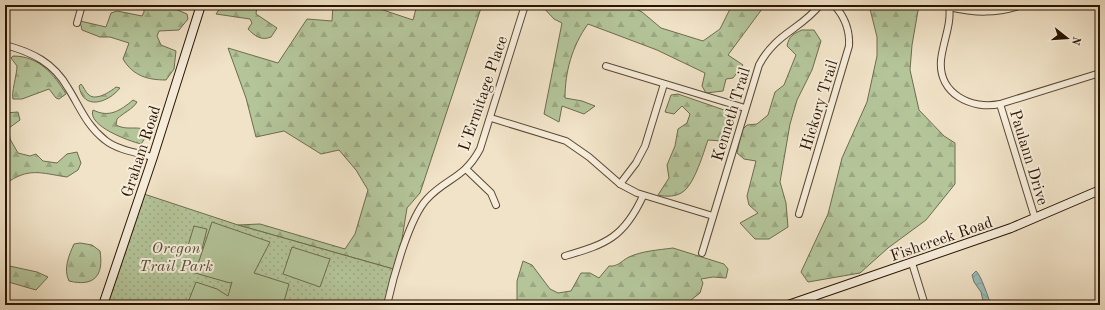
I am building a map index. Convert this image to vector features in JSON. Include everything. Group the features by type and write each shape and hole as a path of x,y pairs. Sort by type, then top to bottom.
{"main road":[{"name":"Graham Road","path":"103,305 153,157 201,5"},
{"name":"Fishcreek Road","path":"788,305 912,263 1035,218 1100,190"}],"street":[{"path":"77,23 82,5"},
{"name":"L'Ermitage Place","path":"387,305 410,230 419,210 433,193 466,169 480,149 491,118 525,5"},
{"name":"Kenneth Trail","path":"702,252 758,65 766,52 776,41 820,5"},
{"name":"Hickory Trail","path":"799,214 849,46 847,27 843,17 834,5"},
{"path":"1022,5 1005,10 986,12 972,12 949,6 947,32 941,60 944,79 956,94 970,104 988,106 1000,104 1100,73"},
{"path":"5,45 38,56 54,68 69,88 83,116 106,141 121,148 153,157"},
{"path":"606,66 745,108"},
{"path":"620,184 636,163 645,146 664,84"},
{"name":"Paulann Drive","path":"1000,104 1035,218"},
{"path":"491,118 566,141 589,157 620,184 643,196 713,216"},
{"path":"466,169 491,193 496,205"},
{"path":"565,256 597,246 613,237 630,220 643,196"},
{"path":"912,263 926,305"},
{"path":"812,297 815,305"}],"green space":[{"path":"144,5 166,5 187,14 188,19 179,30 159,31 157,36 161,45 176,51 174,69 166,80 147,78 136,73 127,65 123,59 129,43 110,37 100,37 82,30 80,21 106,27 111,13 117,11 142,16 144,12"},
{"path":"222,5 257,5 256,14 277,28 271,37 258,37 248,29 252,23 250,19 216,14"},
{"path":"333,5 368,5 413,20 417,5 482,5 420,193 407,208 397,270 238,225 260,224 345,249 355,234 368,190 356,170 339,150 321,154 284,131 256,137 246,98 228,48 278,63 307,19 332,21"},
{"path":"541,5 628,5 642,12 661,28 703,41 720,29 732,5 765,5 728,55 743,65 733,78 726,79 723,91 706,93 702,86 705,73 657,50 588,24 582,32 570,60 566,79 565,98 582,101 595,106 584,114 562,106 559,122 544,114 562,23 554,19"},
{"path":"869,5 919,5 912,45 910,70 919,110 944,136 955,143 955,184 926,220 888,248 860,273 808,282 801,272 828,214 842,158 867,102 877,56 877,37"},
{"path":"802,30 814,30 821,41 812,70 797,100 790,124 780,182 786,203 788,227 769,239 755,239 740,223 758,213 749,205 747,196 756,161 744,159 737,153 742,130 747,125 757,124 768,115 775,92 784,85 796,55 787,46 789,40 794,34"},
{"path":"13,56 31,59 45,68 51,73 66,94 59,99 56,98 49,89 22,99 13,99 17,66 11,58"},
{"path":"81,84 92,97 107,93 116,87 120,88 109,98 103,101 91,102 85,99 81,94 79,86"},
{"path":"678,94 727,111 735,116 728,137 722,141 708,140 698,167 688,187 678,194 661,196 658,195 669,178 667,165 675,146 678,129 687,123 690,114 682,106 674,114 665,112 671,95"},
{"path":"133,100 137,102 133,107 117,119 116,125 126,128 139,128 145,131 148,134 141,144 110,132 96,122 93,116 93,110 104,113 114,112"},
{"path":"18,112 20,120 9,128 10,139 18,153 30,156 36,154 43,161 57,163 67,154 77,152 81,163 78,170 67,177 42,173 28,173 21,175 5,184 5,113"},
{"name":"Oregon Trail Park","path":"144,194 238,225 397,270 387,305 107,305"},
{"path":"212,222 270,242 254,273 289,284 283,305 187,305 196,282 217,289 228,296 232,282 230,283 195,273"},
{"path":"194,226 207,229 201,253 187,249"},
{"path":"80,243 92,245 100,251 101,260 99,273 91,281 69,281 67,276 67,267 69,257 74,244"},
{"path":"292,247 330,259 320,287 283,274"},
{"path":"673,248 724,264 728,269 726,278 713,277 701,279 703,283 700,293 691,300 698,305 517,305 517,281 523,261 532,265 550,289 558,293 571,291 581,273 590,273 599,278 609,266 617,265 629,257 645,252"},
{"path":"5,265 37,272 48,277 36,290 5,281"}],"water":[{"path":"976,271 982,281 991,305 984,305 981,292 974,282 972,275"}]}
